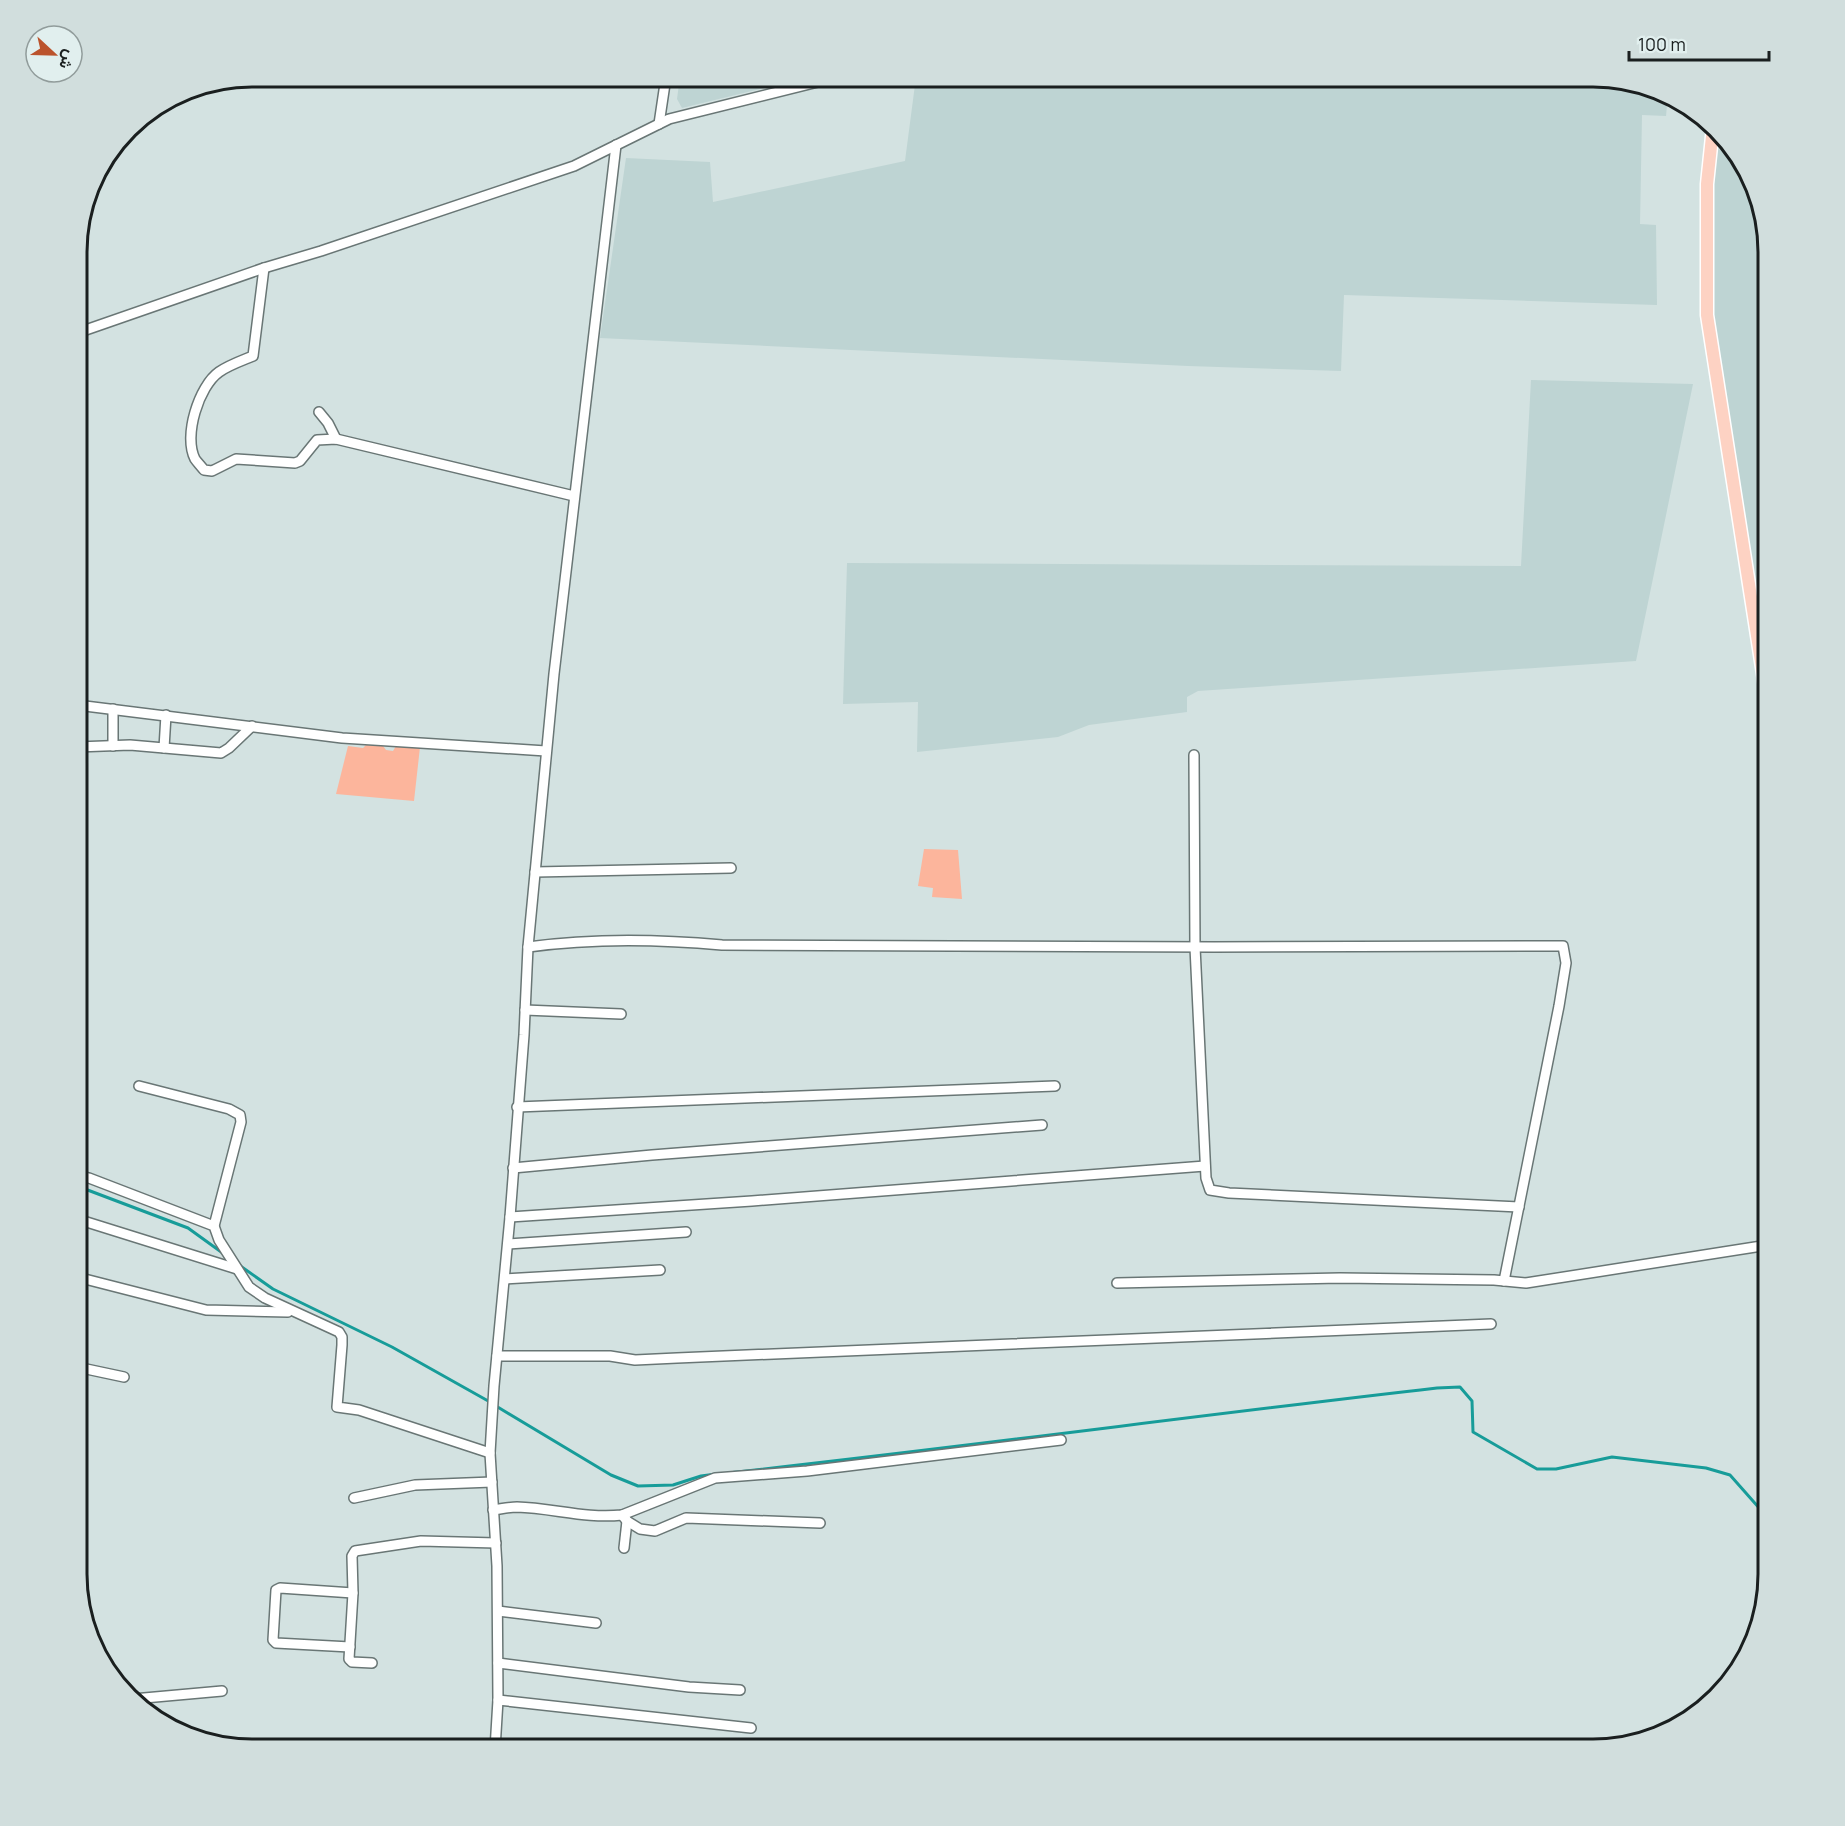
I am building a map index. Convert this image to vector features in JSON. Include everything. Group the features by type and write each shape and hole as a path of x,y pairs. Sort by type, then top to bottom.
{"main road":[{"path":"1712,138 1707,184 1707,315 1758,642"}],"street":[{"path":"659,124 665,87"},
{"path":"87,330 264,268 574,166 669,119 798,87"},
{"path":"496,1739 498,1611 490,1454 494,1386 508,1244 528,947 546,751 616,145"},
{"path":"264,268 253,356 232,364 217,374 204,391 191,428 195,458 204,470 212,471 236,459 295,463 317,440 336,440 574,496"},
{"path":"319,412 328,423 336,440"},
{"path":"87,706 342,738 546,751"},
{"path":"113,709 113,746"},
{"path":"164,748 166,716"},
{"path":"87,747 164,748 221,753 252,726"},
{"path":"1194,755 1195,947 1205,1166 1210,1190 1229,1193 1519,1207"},
{"path":"535,872 731,868"},
{"path":"528,947 566,942 669,940 722,945 1563,946 1566,963 1504,1281"},
{"path":"525,1010 621,1014"},
{"path":"139,1086 229,1109 240,1115 241,1122 214,1226 219,1240 249,1287 265,1299 339,1332 342,1337 337,1407 360,1410 490,1454"},
{"path":"517,1107 1055,1086"},
{"path":"513,1168 1042,1125"},
{"path":"510,1216 752,1201 1205,1166"},
{"path":"87,1178 214,1226"},
{"path":"87,1222 237,1269"},
{"path":"508,1244 686,1232"},
{"path":"1117,1283 1340,1278 1526,1283 1758,1247"},
{"path":"505,1279 660,1270"},
{"path":"87,1280 206,1310 294,1312"},
{"path":"497,1356 677,1358 1491,1324"},
{"path":"87,1369 124,1377"},
{"path":"493,1509 516,1507 624,1518 715,1478 807,1471 1061,1440"},
{"path":"354,1498 415,1485 492,1482"},
{"path":"624,1518 640,1529 655,1531 686,1518 820,1522"},
{"path":"624,1518 624,1548"},
{"path":"372,1663 352,1662 349,1659 353,1593 352,1556 355,1551 421,1541 496,1543"},
{"path":"350,1647 276,1643 273,1640 276,1590 280,1588 353,1593"},
{"path":"498,1611 596,1623"},
{"path":"498,1663 689,1688 740,1690"},
{"path":"143,1698 222,1691"},
{"path":"498,1700 751,1728"}],"shaded area":[{"path":"679,87 768,87 682,108 677,99"},
{"path":"915,87 1604,87 1625,90 1667,105 1666,116 1642,115 1640,224 1656,225 1657,305 1344,295 1341,371 1188,366 600,338 626,158 710,162 713,202 905,161"},
{"path":"1718,144 1741,179 1757,231 1758,642 1707,315 1709,223"},
{"path":"1531,380 1693,384 1636,661 1198,691 1187,697 1187,712 1089,725 1058,737 917,752 918,702 843,704 847,563 1521,566"},
{"path":"366,745 383,746 386,750 393,751 396,746 420,747 414,801 336,794 348,746 363,748"},
{"path":"924,849 958,850 962,899 932,897 933,888 918,886"}],"waterway":[{"path":"87,1190 188,1228 224,1254"},
{"path":"239,1265 273,1289 392,1347 490,1402"},
{"path":"728,1473 1348,1398 1460,1387 1472,1401 1473,1432 1537,1469 1556,1469 1612,1457 1706,1468 1730,1475 1758,1507"},
{"path":"496,1406 611,1475 638,1486 673,1485 716,1474"}]}
